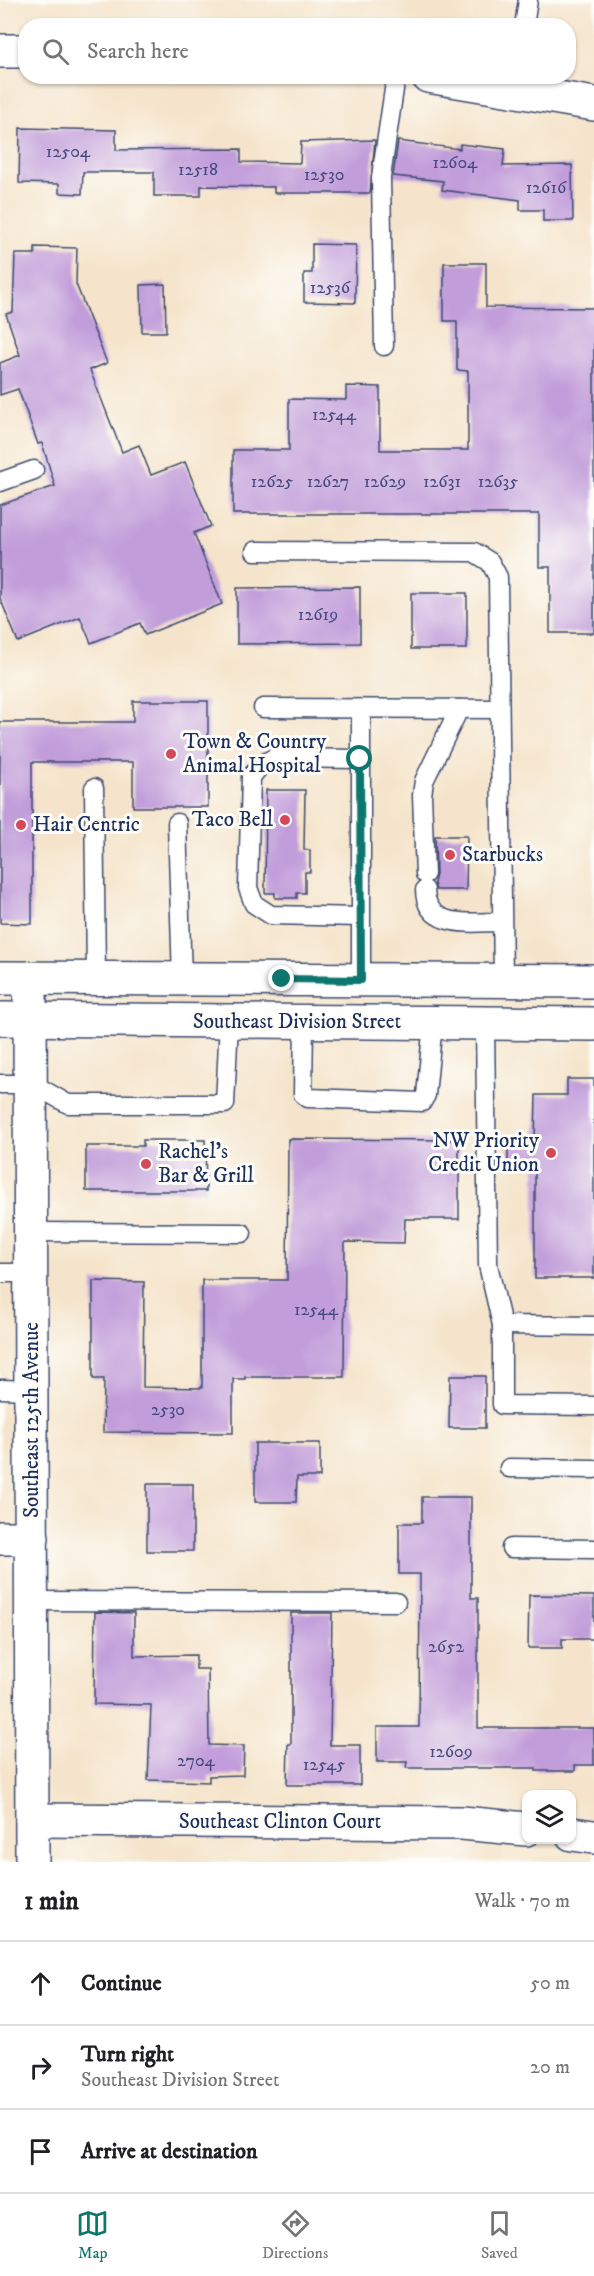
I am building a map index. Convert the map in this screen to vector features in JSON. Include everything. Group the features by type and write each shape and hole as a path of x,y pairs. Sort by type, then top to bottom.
{"street":[{"path":"0,51 18,51"},
{"path":"522,85 594,104"},
{"name":"Southeast Division Street","path":"15,978 594,981"},
{"name":"Southeast 125th Avenue","path":"15,978 16,1019 33,1084 32,1862"},
{"name":"Southeast Division Street","path":"16,1019 594,1024"},
{"path":"0,1538 32,1538"},
{"name":"Southeast Clinton Court","path":"32,1820 462,1823 522,1830"},
{"path":"576,1835 594,1837"}],"lane":[{"path":"525,18 528,0"},
{"path":"384,346 381,177 395,84"},
{"path":"0,482 34,470"},
{"path":"255,551 474,552 490,562 498,577 503,981"},
{"path":"263,708 499,709"},
{"path":"361,709 361,980"},
{"path":"459,709 424,781 422,795 425,901 434,913 448,922 501,922"},
{"path":"360,759 274,758 261,765 250,777 248,888 254,904 271,915 360,917"},
{"path":"94,788 96,978"},
{"path":"177,823 182,979"},
{"path":"0,1084 33,1084 68,1104 225,1104 230,1022"},
{"path":"304,1022 303,1094 308,1098 422,1102 426,1095 433,1023"},
{"path":"485,1024 488,1265 502,1325 502,1405 594,1406"},
{"path":"33,1232 242,1233"},
{"path":"0,1273 33,1273"},
{"path":"502,1325 594,1326"},
{"path":"0,1389 32,1390"},
{"path":"509,1468 594,1469"},
{"path":"511,1548 594,1549"},
{"path":"32,1601 396,1602"}],"building":[{"path":"20,128 116,130 116,150 241,149 241,162 300,163 301,142 375,140 370,193 274,193 274,187 201,186 201,196 154,196 154,172 83,172 82,194 59,193 59,184 19,183"},
{"path":"398,141 460,149 460,144 505,149 503,166 572,165 573,221 543,221 543,210 520,210 520,200 442,190 443,181 393,176"},
{"path":"312,244 356,245 355,303 304,302 304,273 312,273"},
{"path":"35,247 77,248 76,284 107,363 90,370 122,452 139,445 151,475 185,462 211,526 194,533 222,604 145,635 140,623 91,643 80,617 18,642 0,598 0,505 55,486 42,443 38,444 18,389 0,395 0,363 20,355 6,314 13,312 15,254 35,254"},
{"path":"444,263 486,263 486,307 594,308 594,633 550,633 550,567 539,567 539,514 233,514 233,450 289,450 289,399 346,400 346,386 380,387 380,450 468,450 468,371 457,370 457,321 444,321"},
{"path":"165,284 166,332 142,332 141,285"},
{"path":"360,587 360,643 237,644 237,588"},
{"path":"411,593 467,593 467,649 411,649"},
{"path":"133,701 208,701 208,807 133,807 133,762 32,762 32,924 0,923 0,722 133,722"},
{"name":"Taco Bell","path":"266,790 305,790 304,850 310,850 310,872 305,872 305,893 297,893 297,898 275,898 275,893 265,893"},
{"name":"Starbucks","path":"435,836 467,836 466,890 436,890 434,883 436,874"},
{"name":"NW Priority Credit Union","path":"567,1079 594,1079 594,1278 535,1278 535,1166 508,1166 508,1140 535,1140 536,1095 567,1095"},
{"path":"288,1139 459,1140 459,1219 405,1219 404,1243 345,1242 344,1377 233,1379 233,1433 103,1432 104,1379 93,1379 93,1281 144,1282 143,1387 202,1388 202,1280 287,1280"},
{"name":"Rachel's Bar & Grill","path":"143,1140 205,1140 206,1191 86,1191 86,1146 143,1146"},
{"path":"450,1376 485,1376 485,1428 449,1428"},
{"path":"255,1443 320,1443 320,1477 297,1477 296,1502 255,1502"},
{"path":"147,1484 193,1484 193,1551 147,1551"},
{"path":"422,1497 471,1497 471,1598 478,1598 478,1728 594,1728 594,1765 575,1765 575,1771 536,1771 536,1768 406,1768 407,1762 377,1762 377,1727 419,1727 420,1574 399,1574 399,1523 422,1523"},
{"path":"529,1595 594,1596 594,1639 562,1639 562,1648 528,1648"},
{"path":"95,1612 134,1613 134,1656 196,1655 196,1669 208,1669 209,1745 244,1746 243,1775 209,1776 209,1782 148,1780 151,1705 94,1704"},
{"path":"291,1613 332,1613 330,1745 360,1745 360,1785 287,1785 288,1744 291,1744"}],"place":[{"name":"Town & Country Animal Hospital","path":"171,754"},
{"name":"Taco Bell","path":"285,820"},
{"name":"Hair Centric","path":"21,825"},
{"name":"Starbucks","path":"450,855"},
{"name":"NW Priority Credit Union","path":"551,1153"},
{"name":"Rachel's Bar & Grill","path":"146,1164"}],"route":[{"path":"282,979 361,980 360,759"}]}
